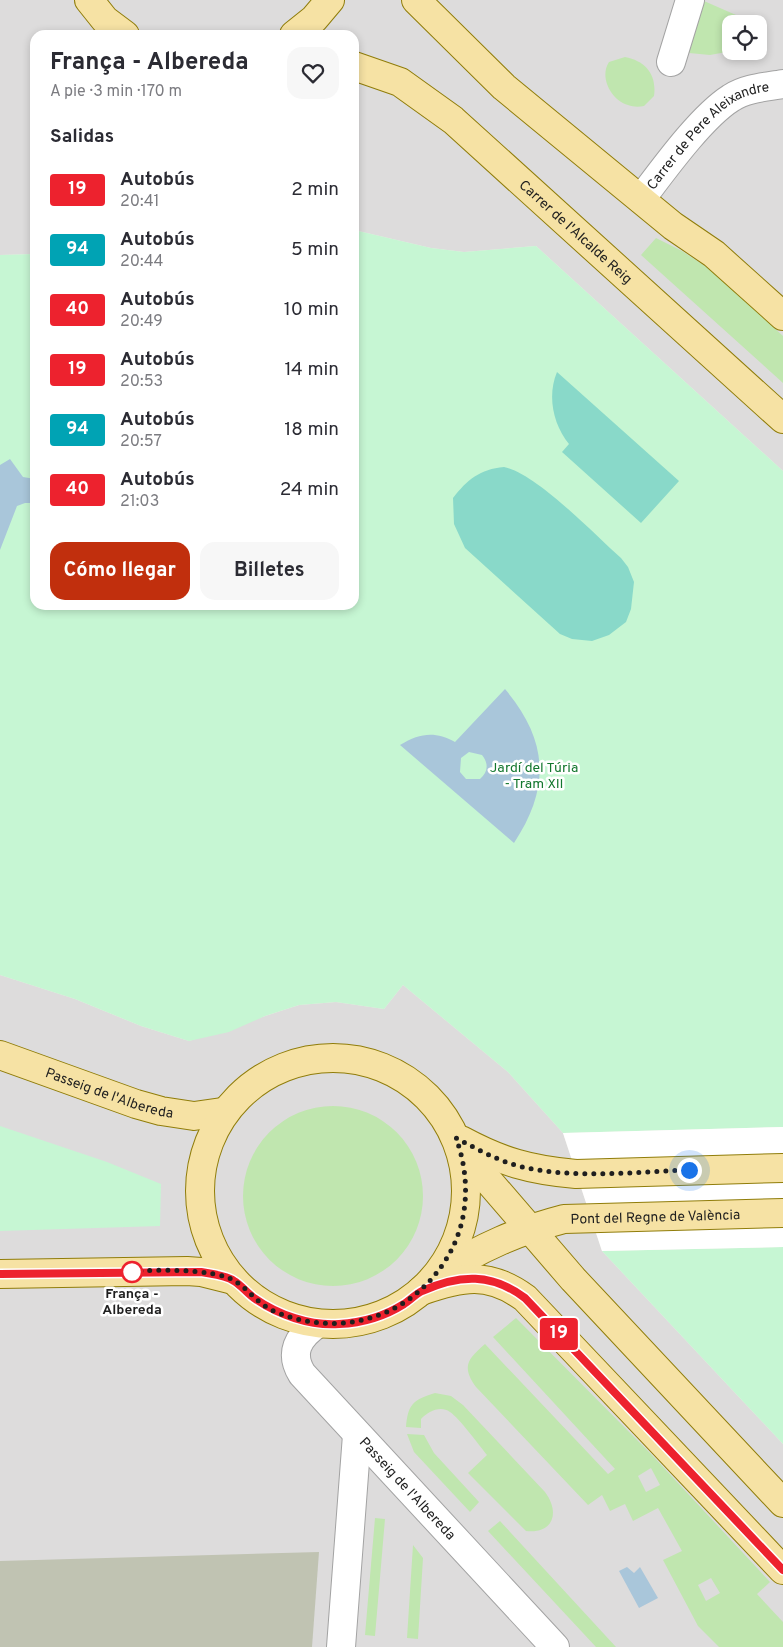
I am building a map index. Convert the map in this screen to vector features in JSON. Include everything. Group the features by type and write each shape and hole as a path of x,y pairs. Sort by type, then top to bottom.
{"main road":[{"path":"89,0 106,20 119,30"},
{"path":"300,30 314,19 330,0"},
{"path":"416,0 504,87 673,226 714,254 783,316"},
{"name":"Carrer de l'Alcalde Reig","path":"359,68 400,82 453,120 783,419"},
{"name":"Passeig de l'Albereda","path":"0,1055 144,1107 194,1116 222,1112"},
{"path":"530,1228 486,1246 429,1283 403,1305 369,1319 339,1324 317,1324 275,1312 252,1297 233,1280 219,1261 206,1232 200,1200 202,1167 222,1112 257,1082 292,1064 331,1058 370,1063 406,1080 435,1105 458,1143 530,1228 573,1279 783,1503"},
{"path":"458,1143 521,1166 576,1174 783,1168"},
{"path":"429,1283 454,1247 464,1215 466,1182 458,1143"},
{"name":"Pont del Regne de València","path":"530,1228 564,1219 591,1217 783,1213"},
{"path":"0,1274 187,1271 201,1272 233,1280"},
{"path":"429,1283 480,1278 508,1285 525,1298 783,1570"}],"street":[{"path":"671,62 690,0"},
{"name":"Carrer de Pere Aleixandre","path":"641,199 696,131 732,97 756,88 783,84"},
{"name":"Passeig de l'Albereda","path":"317,1324 300,1339 294,1354 296,1364 357,1435 555,1647"},
{"path":"341,1647 357,1435"}],"shaded area":[{"path":"0,0 783,0 783,471 536,246 464,252 431,248 359,231 359,30 30,30 30,254 0,255"},
{"path":"557,372 679,481 641,523 562,452 569,444 559,428 553,409 552,391"},
{"path":"10,459 23,477 30,478 30,503 17,506 0,550 0,465"},
{"path":"504,467 532,481 565,506 621,558 628,567 634,582 631,609 626,622 609,635 592,641 572,639 560,634 465,548 454,524 453,498 475,476 488,470"},
{"path":"505,689 530,727 540,764 539,783 534,802 526,822 514,843 400,745 414,738 428,735 441,736 455,742","holes":["469,752 482,755 487,765 485,774 480,779 466,779 460,772 461,758"]},
{"path":"0,975 75,999 141,1026 189,1041 299,1005 336,1002 384,1009 403,985 508,1072 563,1133 602,1251 783,1444 783,1647 0,1647"},
{"path":"319,1552 312,1647 0,1647 0,1561"},
{"path":"627,1567 634,1573 640,1567 658,1598 639,1608 619,1571"}],"green space":[{"path":"704,1 736,15 722,15 722,53 710,55 689,53"},
{"path":"625,57 639,62 652,75 654,96 644,106 632,106 622,102 616,98 608,87 605,74 609,62"},
{"name":"Jardí del Túria - Tram XII","path":"359,231 431,248 464,252 536,246 783,471 783,1127 563,1133 508,1072 403,985 384,1009 336,1002 299,1005 265,1016 229,1032 189,1041 141,1026 75,999 0,975 0,255 30,254 30,610 359,610"},
{"path":"656,238 682,251 714,272 783,336 783,383 641,255"},
{"path":"342,1106 351,1107 376,1116 397,1132 413,1153 422,1178 422,1214 413,1239 397,1260 376,1276 368,1279 351,1285 324,1286 315,1285 290,1276 263,1253 253,1239 244,1214 243,1187 244,1178 253,1153 276,1126 290,1116 315,1107"},
{"path":"0,1126 107,1162 161,1184 160,1226 0,1231"},
{"path":"783,1247 783,1444 602,1251"},
{"path":"516,1318 651,1454 770,1582 757,1594 783,1622 783,1647 719,1647 698,1626 663,1560 682,1551 658,1508 633,1521 625,1504 610,1511 602,1495 588,1505 471,1380 468,1363 474,1354 485,1344 608,1474 615,1469 493,1337","holes":["651,1468 660,1485 646,1492 638,1476","711,1578 720,1593 706,1601 698,1585"]},
{"path":"435,1393 451,1396 463,1405 545,1492 550,1500 553,1514 552,1520 548,1525 543,1529 526,1531 468,1473 487,1455 450,1412 442,1409 434,1410 421,1419 421,1428 406,1427 408,1413 413,1404 421,1398"},
{"path":"407,1434 424,1435 434,1453 479,1502 470,1512 414,1452"},
{"path":"375,1518 385,1519 375,1636 365,1635"},
{"path":"500,1521 616,1647 596,1647 488,1531"},
{"path":"413,1545 423,1558 418,1639 407,1638"}],"pier":[{"path":"783,1127 783,1247 602,1251 563,1133"}],"bus line":[{"name":"19","path":"0,1274 201,1272 233,1280 252,1297 275,1312 317,1324 362,1321 383,1315 403,1305 421,1291 452,1281 480,1278 508,1285 525,1298 783,1570"}],"place":[{"name":"França - Albereda","path":"132,1272"}],"route":[{"path":"132,1272 201,1272 233,1280 252,1297 275,1312 317,1324 362,1321 383,1315 403,1305 421,1291 436,1275 454,1247 464,1215 466,1182 460,1148 456,1138 492,1157 521,1166 555,1172 576,1174 689,1170"}]}
